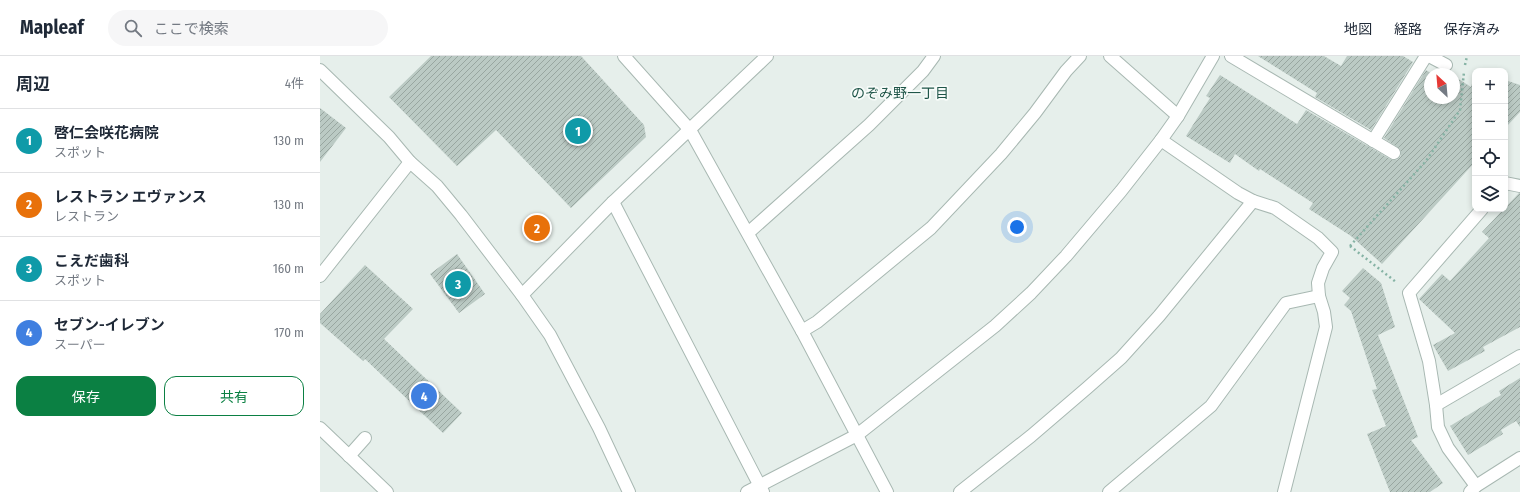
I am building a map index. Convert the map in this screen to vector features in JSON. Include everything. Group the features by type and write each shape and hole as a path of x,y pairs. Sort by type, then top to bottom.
{"street":[{"path":"624,56 690,130 802,331 888,492"},
{"path":"522,295 613,202 767,56"},
{"path":"748,233 869,125 923,71 934,56"},
{"path":"802,331 817,322 931,228 1001,154 1080,56"},
{"path":"1110,56 1178,116"},
{"path":"748,492 761,489 857,435 995,326 1031,293 1066,256 1122,191 1178,116 1213,56"},
{"path":"1231,56 1394,153"},
{"path":"1373,141 1427,56 1446,65"},
{"path":"320,70 388,137 410,162 437,186 522,295 550,335 599,428 629,492"},
{"path":"1161,140 1238,193 1253,201 1275,208 1318,238 1332,252 1323,268 1318,284 1319,296 1324,312 1326,327 1284,492"},
{"path":"320,276 410,162"},
{"path":"1508,184 1520,186"},
{"path":"960,492 1036,431 1121,358 1159,316 1253,201"},
{"path":"613,202 761,489"},
{"path":"1479,212 1409,292 1429,361 1438,427 1448,448 1473,489 1520,458"},
{"path":"1108,492 1211,406 1286,303 1319,296"},
{"path":"1436,404 1520,356"},
{"path":"320,428 387,492"},
{"path":"349,456 365,438"}],"path":[{"path":"1332,252 1350,246 1426,161 1460,110 1467,56"},
{"path":"1350,246 1409,292"}],"building":[{"path":"431,56 581,56 644,125 646,137 571,208 496,130 457,166 389,97"},
{"path":"1258,56 1324,56 1341,66 1347,56 1403,56 1413,62 1371,130 1315,97 1317,93"},
{"path":"1424,73 1424,104 1460,104 1460,80 1471,87 1472,84 1472,165 1382,264 1351,236 1309,209 1313,203 1260,169 1259,171 1235,154 1230,163 1186,136 1210,98 1206,96 1220,75 1297,124 1306,110 1390,159 1397,160 1401,156 1400,149 1384,138"},
{"path":"1508,81 1520,85 1520,112 1508,125"},
{"path":"320,108 346,128 320,162"},
{"path":"1520,193 1520,327 1483,347 1485,351 1448,371 1433,345 1455,333 1419,299 1442,274 1450,281 1489,238 1482,232 1501,212 1508,212 1508,205"},
{"path":"457,254 485,294 459,313 430,274"},
{"path":"365,265 413,309 384,339 462,413 443,433 365,359 363,361 320,323 320,314"},
{"path":"1363,268 1381,283 1395,327 1378,335 1418,437 1411,440 1443,483 1430,492 1390,492 1367,434 1386,426 1372,390 1377,389 1351,311 1344,305 1350,298 1342,291"},
{"path":"1520,378 1520,427 1516,421 1501,430 1503,434 1468,455 1450,426 1501,395 1499,391"}],"place":[{"name":"啓仁会咲花病院","path":"578,131"},
{"name":"レストラン エヴァンス","path":"537,228"},
{"name":"こえだ歯科","path":"458,284"},
{"name":"セブン-イレブン","path":"424,396"}],"district":[{"name":"のぞみ野一丁目","path":"900,93"}]}
